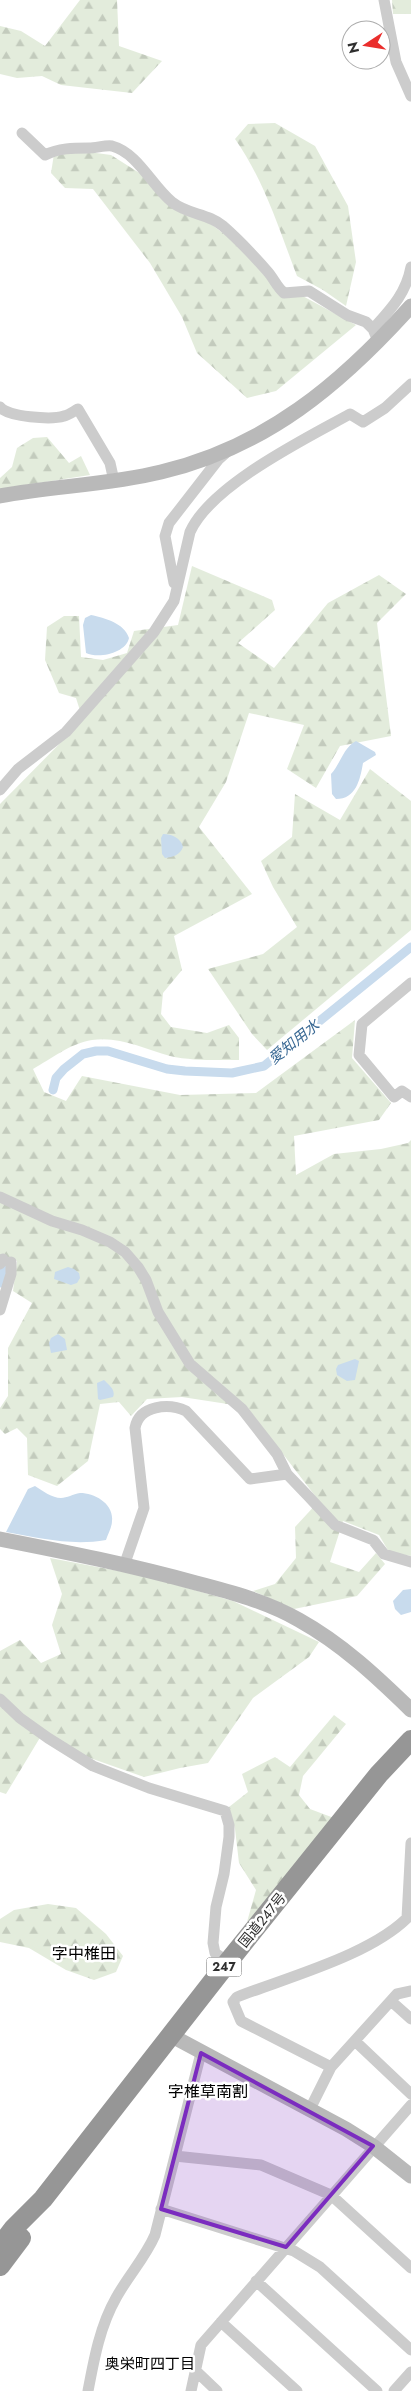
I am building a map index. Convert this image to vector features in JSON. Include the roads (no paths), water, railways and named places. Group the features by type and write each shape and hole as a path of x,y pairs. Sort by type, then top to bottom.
{"highway":[{"name":"国道247号","path":"0,2246 14,2228 43,2199 228,1962 379,1774 411,1740"},
{"name":"国道247号","path":"0,2266 23,2236 43,2199"}],"street":[{"path":"384,0 396,62 411,96"},
{"path":"22,133 45,155 64,148 111,146 133,159 143,168 161,193 177,206 196,215 211,217 223,226 270,274 277,287 284,293 309,291 347,315 366,322 376,336"},
{"path":"376,336 401,296 408,282 411,267"},
{"path":"0,496 114,481 161,472 198,462 229,450 272,428 329,388 376,336 411,306"},
{"path":"0,790 18,769 66,732 154,632 169,612 174,601 175,590 185,558 190,532 195,521 204,510 239,480 262,464 350,414 363,422 385,408 411,384"},
{"path":"0,407 9,414 48,417 64,416 78,409 110,463 114,481"},
{"path":"175,590 165,536 169,523 218,460 229,450"},
{"path":"411,983 362,1024 359,1055 394,1097 402,1091 411,1097"},
{"path":"0,1197 52,1221 82,1230 110,1242 131,1258 146,1280 158,1312 190,1364 242,1408 277,1454 287,1474 335,1524 373,1540 384,1554 411,1562"},
{"path":"0,1310 11,1274 5,1261"},
{"path":"125,1563 144,1508 135,1428 136,1419 147,1410 175,1406 186,1411 250,1479 287,1474"},
{"path":"0,1539 125,1563 262,1603 298,1618 356,1658 411,1710"},
{"path":"0,1699 20,1718 93,1766 149,1788 224,1811 229,1825 229,1837 224,1874 216,1907 213,1943 216,1953 228,1962"},
{"path":"331,2066 242,2021 233,2002 237,1997 359,1950 385,1936 409,1916 411,1843"},
{"path":"310,2109 331,2066 398,1994 411,1991"},
{"path":"391,2001 411,2019"},
{"path":"170,2035 310,2109 373,2146 411,2176"},
{"path":"355,2041 411,2094"},
{"path":"88,2391 99,2340 107,2316 116,2297 151,2243 176,2156 201,2053"},
{"path":"191,2391 201,2346 411,2104"},
{"path":"176,2156 262,2165 331,2195 411,2268"},
{"path":"161,2209 286,2247 320,2267 411,2350"},
{"path":"256,2281 377,2391"},
{"path":"221,2322 297,2391"},
{"path":"196,2370 217,2391"},
{"path":"394,2391 411,2372"}],"water":[{"path":"91,615 108,620 123,628 129,638 123,648 105,655 86,653 83,625 85,618"},
{"path":"356,741 375,752 376,755 363,763 353,792 348,796 336,799 332,794 331,774 348,748"},
{"path":"163,834 173,836 180,841 183,847 178,854 165,858 162,854 161,838"},
{"path":"68,1267 79,1273 80,1278 77,1283 71,1285 54,1279 55,1272"},
{"path":"58,1334 65,1339 67,1350 51,1353 49,1343 51,1338"},
{"path":"355,1359 359,1361 355,1380 347,1381 337,1375 336,1369 338,1365"},
{"path":"104,1380 112,1388 114,1394 113,1397 100,1400 98,1399 97,1383"},
{"path":"35,1486 58,1498 80,1493 97,1497 107,1505 112,1515 111,1526 106,1540 68,1542 6,1532 28,1489"},
{"path":"411,1589 411,1612 401,1615 395,1609 393,1601 403,1590"}],"waterway":[{"name":"愛知用水","path":"53,1090 56,1078 64,1069 83,1054 96,1051 108,1051 167,1069 185,1071 232,1073 264,1066 411,947"},
{"name":"愛知用水","path":"0,1283 6,1262"}],"district":[{"name":"字中椎田","path":"84,1953"},
{"name":"字椎草南割","path":"208,2091"},
{"name":"奥栄町四丁目","path":"150,2364"}]}
